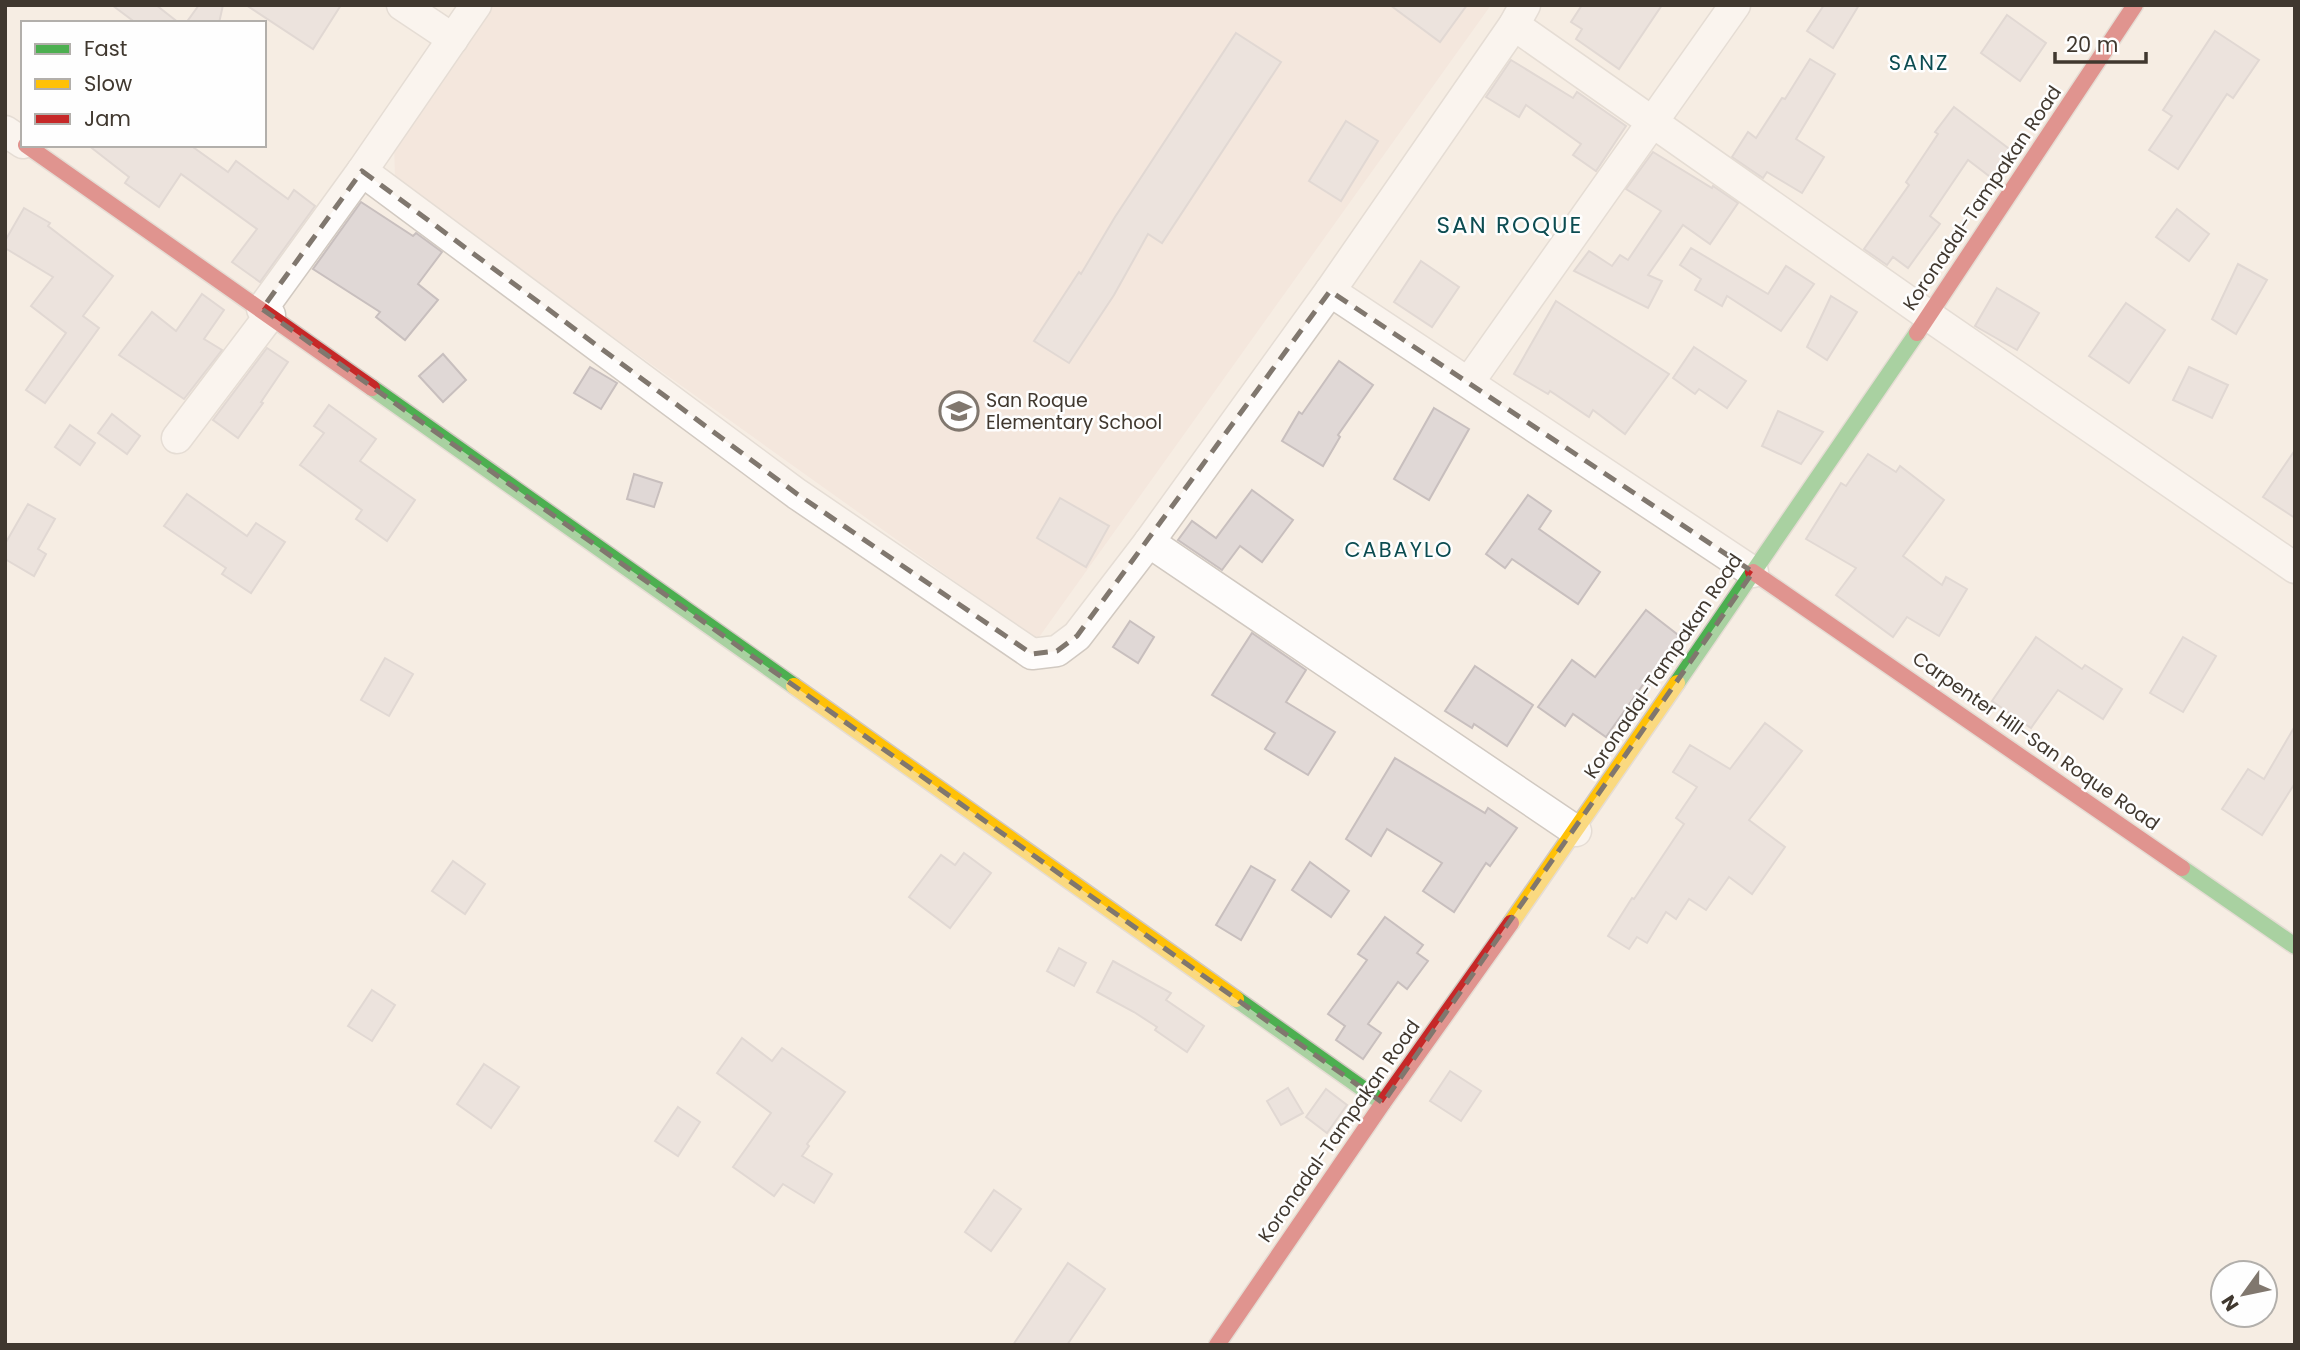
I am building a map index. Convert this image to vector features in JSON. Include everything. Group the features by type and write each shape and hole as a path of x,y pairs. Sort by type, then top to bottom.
{"street":[{"path":"402,5 453,39"},
{"path":"177,438 476,5"},
{"path":"1469,383 1735,5"},
{"name":"Koronadal-Tampakan Road","path":"1217,1345 1383,1103 1576,831 1929,316 2135,5"},
{"path":"362,171 797,494 1032,654 1057,651 1077,636 1149,542 1330,291 1520,15 1652,122 2295,568"},
{"path":"5,131 21,142"},
{"path":"28,147 266,312 1383,1103"},
{"path":"1330,291 1753,572"},
{"path":"1149,542 1576,831"},
{"name":"Carpenter Hill-San Roque Road","path":"1753,572 2295,946"}],"highlighted area":[{"path":"362,171 797,494 1032,654 1057,651 1077,636 1330,291 1753,572 1383,1103 262,309"}],"shaded area":[{"name":"San Roque Elementary School","path":"492,5 1491,5 1037,640 395,181 394,140"}],"building":[{"path":"112,5 156,5 176,21 133,21"},
{"path":"199,5 223,5 219,21 187,21"},
{"path":"246,5 341,5 313,49"},
{"path":"1390,5 1467,5 1440,42"},
{"path":"1582,5 1662,5 1619,69 1576,39 1582,29 1571,22"},
{"path":"1824,5 1859,5 1833,48 1807,31"},
{"path":"2007,15 2046,43 2020,81 1981,53"},
{"path":"2215,31 2259,60 2233,98 2227,94 2178,169 2149,150 2172,116 2163,110"},
{"path":"1236,33 1281,62 1162,243 1148,234 1114,295 1069,363 1034,341 1079,272 1081,274 1115,217"},
{"path":"1810,59 1835,74 1796,139 1824,157 1802,193 1767,172 1763,178 1732,157 1748,132 1756,138"},
{"path":"1511,60 1573,98 1577,92 1626,126 1596,171 1573,155 1581,144 1526,105 1519,117 1486,97"},
{"path":"1954,107 2012,151 1993,179 1968,160 1930,216 1940,224 1908,268 1893,257 1887,265 1864,249 1909,185 1906,182 1938,134 1935,132"},
{"path":"1346,121 1378,141 1341,201 1309,181"},
{"path":"91,147 193,147 228,172 236,161 288,199 294,190 315,206 260,282 232,262 257,229 181,174 159,207 125,183 129,177"},
{"path":"1653,152 1738,203 1710,244 1683,225 1648,275 1662,281 1648,308 1574,271 1589,251 1612,266 1620,255 1628,260 1661,211 1626,189"},
{"path":"361,202 413,236 416,233 442,252 418,284 438,300 405,340 376,317 380,312 313,269"},
{"path":"24,208 50,223 48,226 113,276 83,316 99,328 45,403 26,390 66,333 31,306 53,277 5,248 5,241"},
{"path":"2177,209 2209,234 2189,261 2156,237"},
{"path":"1691,248 1768,294 1786,266 1814,284 1781,331 1727,296 1722,306 1695,290 1701,279 1680,265"},
{"path":"1421,261 1459,287 1432,327 1394,302"},
{"path":"2238,264 2267,280 2236,334 2212,319"},
{"path":"1997,288 2039,313 2017,350 1975,326"},
{"path":"202,294 224,310 204,339 222,350 184,399 119,355 152,312 176,331"},
{"path":"1831,296 1857,312 1827,360 1807,347"},
{"path":"1556,301 1669,374 1625,434 1593,410 1589,417 1550,391 1548,394 1514,374"},
{"path":"2126,303 2165,330 2129,383 2089,356"},
{"path":"1694,347 1746,381 1727,408 1699,389 1695,394 1673,378"},
{"path":"267,348 288,362 238,438 213,420"},
{"path":"443,354 466,380 443,402 419,376"},
{"path":"1339,361 1373,385 1338,435 1340,437 1323,466 1282,441 1299,412 1302,414"},
{"path":"590,367 617,383 601,409 574,393"},
{"path":"2189,367 2228,385 2212,418 2173,400"},
{"path":"329,405 376,439 360,461 415,500 387,541 356,519 362,510 300,465 324,433 314,426"},
{"path":"1434,408 1469,429 1429,500 1394,479"},
{"path":"1778,411 1823,432 1801,464 1762,446"},
{"path":"112,414 140,436 127,454 98,433"},
{"path":"70,425 95,443 80,465 55,447"},
{"path":"2295,450 2295,518 2263,497"},
{"path":"1868,454 1896,472 1900,466 1944,500 1903,556 1942,585 1946,577 1967,589 1939,636 1907,617 1893,637 1836,595 1856,568 1806,539 1841,483 1846,486"},
{"path":"634,474 662,483 654,507 627,499"},
{"path":"1252,490 1293,520 1262,562 1240,546 1222,570 1178,540 1192,521 1216,538"},
{"path":"187,494 247,536 256,523 285,542 251,593 222,574 226,568 164,526"},
{"path":"1528,495 1551,511 1539,529 1600,572 1578,604 1512,559 1505,568 1486,554"},
{"path":"1060,498 1109,526 1086,567 1037,538"},
{"path":"28,504 55,519 38,549 46,554 34,576 5,559 5,544"},
{"path":"1646,610 1682,638 1649,685 1645,682 1606,737 1573,714 1565,726 1538,707 1572,660 1595,677"},
{"path":"1130,621 1154,637 1138,663 1113,647"},
{"path":"1252,633 1306,670 1286,702 1335,732 1308,775 1265,749 1275,733 1212,695"},
{"path":"2036,637 2082,669 2085,665 2122,689 2103,719 2058,690 2031,728 1992,701"},
{"path":"2183,637 2216,656 2183,712 2150,693"},
{"path":"385,658 413,674 389,716 361,700"},
{"path":"1475,666 1533,705 1507,746 1474,724 1472,728 1445,711"},
{"path":"1765,723 1802,751 1749,820 1785,847 1752,894 1729,877 1706,910 1689,899 1676,919 1666,912 1647,943 1637,937 1629,949 1608,936 1684,824 1676,818 1697,787 1673,772 1690,745 1730,769"},
{"path":"2295,726 2295,783 2262,835 2222,809 2248,769 2264,779"},
{"path":"1395,758 1485,813 1488,808 1517,828 1490,866 1486,863 1454,912 1423,891 1442,863 1387,829 1371,856 1346,839"},
{"path":"964,853 991,873 950,928 909,897 941,855 955,865"},
{"path":"453,861 485,884 465,914 432,891"},
{"path":"1310,862 1349,891 1331,917 1292,890"},
{"path":"1251,866 1275,880 1241,940 1216,925"},
{"path":"1385,917 1423,945 1417,953 1428,961 1407,989 1398,982 1368,1024 1381,1033 1363,1059 1336,1040 1345,1026 1328,1014 1367,960 1358,954"},
{"path":"1059,948 1086,963 1074,986 1047,971"},
{"path":"1113,961 1171,993 1166,1000 1204,1026 1187,1052 1155,1030 1157,1027 1097,992"},
{"path":"372,990 395,1005 372,1041 348,1026"},
{"path":"742,1038 772,1061 782,1048 845,1092 807,1144 809,1146 802,1156 832,1174 814,1203 783,1184 774,1196 733,1167 771,1113 717,1073"},
{"path":"484,1064 519,1087 491,1128 457,1104"},
{"path":"1450,1071 1481,1091 1461,1121 1430,1101"},
{"path":"1288,1088 1303,1113 1281,1125 1267,1101"},
{"path":"1326,1089 1347,1105 1327,1133 1306,1117"},
{"path":"678,1107 700,1122 678,1156 655,1141"},
{"path":"994,1190 1021,1209 991,1251 965,1232"},
{"path":"1068,1263 1105,1289 1067,1345 1013,1345"}],"traffic: fast":[{"path":"1677,683 1917,333"},
{"path":"372,388 794,686"},
{"path":"2182,868 2295,946"},
{"path":"1236,999 1383,1103"}],"traffic: slow":[{"path":"1511,923 1677,683"},
{"path":"794,686 1236,999"}],"traffic: jam":[{"path":"1917,333 2135,5"},
{"path":"29,147 372,388"},
{"path":"1753,572 2182,868"},
{"path":"1217,1345 1383,1103 1511,923"}],"place":[{"name":"San Roque Elementary School","path":"959,411"}],"district":[{"name":"SANZ","path":"1919,62"},
{"name":"SAN ROQUE","path":"1510,225"},
{"name":"CABAYLO","path":"1399,549"}]}
